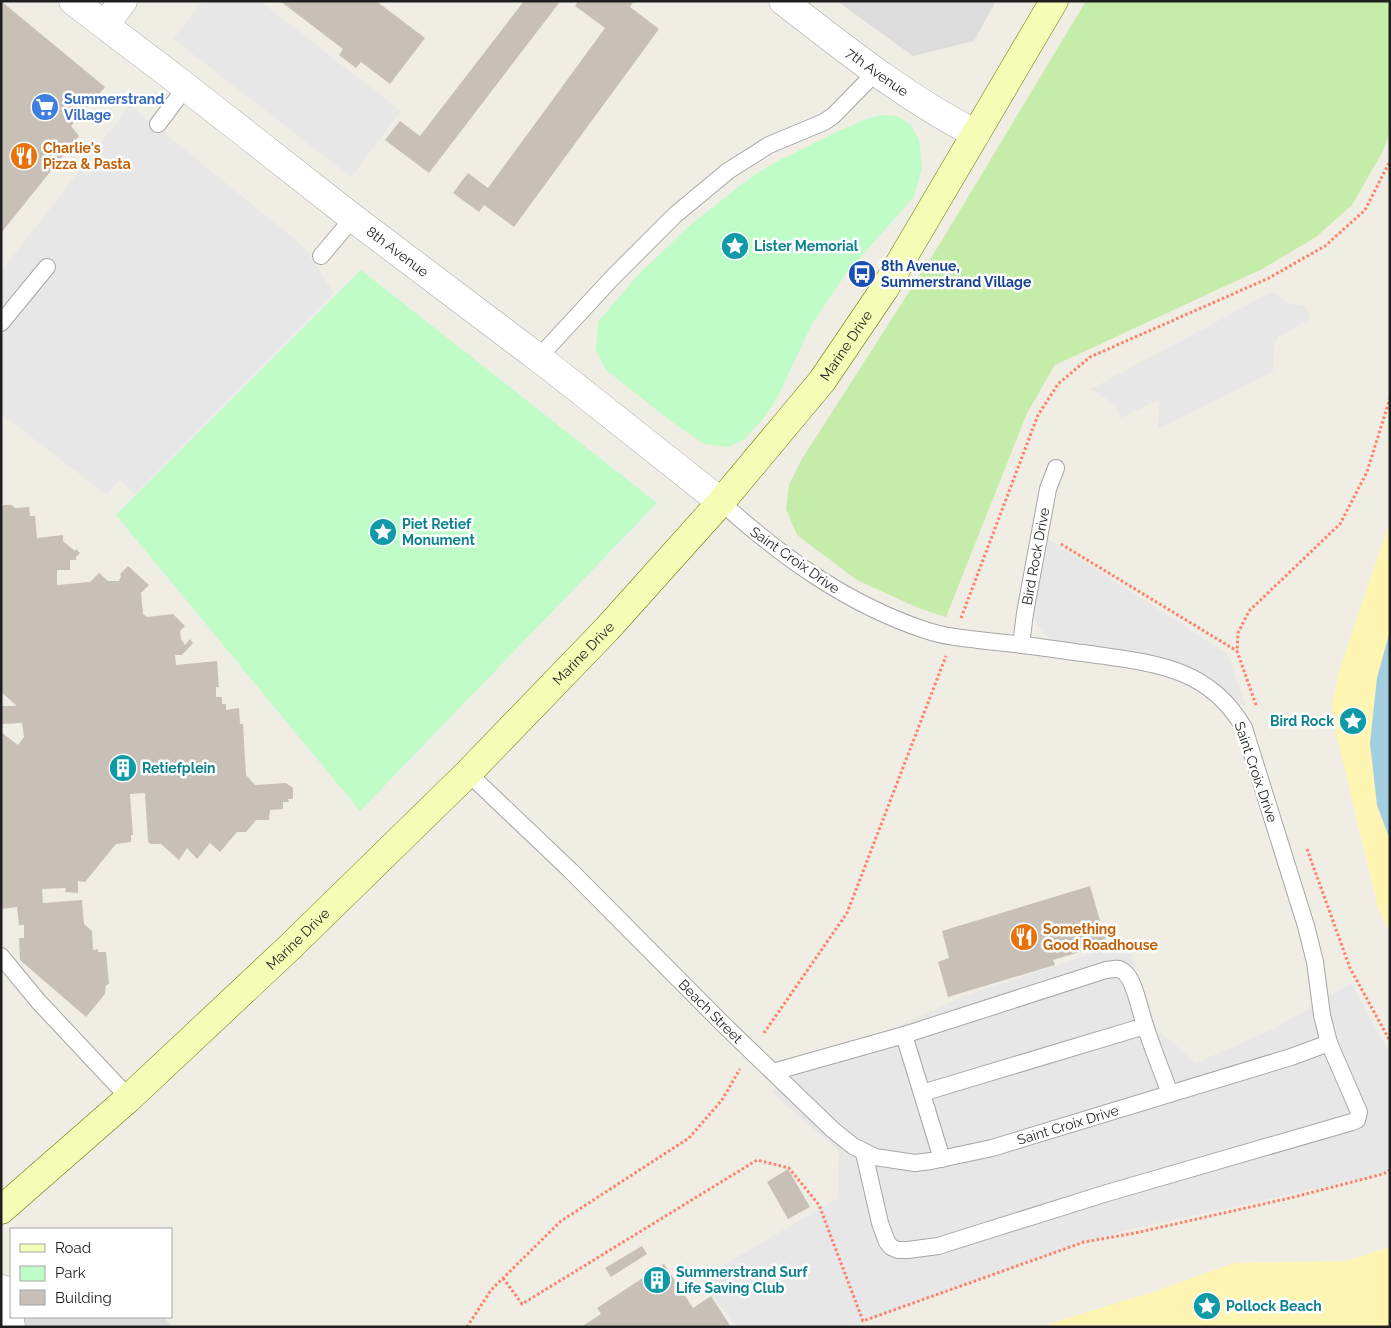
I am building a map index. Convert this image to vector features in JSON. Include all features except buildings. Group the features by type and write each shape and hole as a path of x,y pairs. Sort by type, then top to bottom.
{"main road":[{"name":"Marine Drive","path":"1,1210 128,1098 291,946 468,773 607,629 721,502 822,381 885,288 1054,1"}],"street":[{"name":"8th Avenue","path":"72,1 186,87 353,218 539,358 721,502"},
{"path":"105,25 124,1"},
{"name":"7th Avenue","path":"783,1 876,72 936,113 976,134"},
{"path":"2,1289 8,1306 11,1327"}],"lane":[{"path":"539,358 613,277 675,215 728,171 769,145 824,122 833,116 876,72"},
{"path":"158,124 186,87"},
{"path":"321,256 353,218"},
{"path":"1,323 47,267"},
{"name":"Bird Rock Drive","path":"1021,645 1048,490 1056,468"},
{"name":"Saint Croix Drive","path":"721,502 758,535 810,574 868,607 926,630 954,637 1164,666 1193,678 1212,690 1237,716 1244,728 1306,926 1318,978 1322,1015 1329,1043 1291,1057 992,1148"},
{"name":"Beach Street","path":"468,773 571,871 726,1027 833,1130 853,1146 875,1157 914,1163 992,1148"},
{"path":"1,956 38,1001 128,1098"},
{"path":"773,1072 904,1034 1106,970 1116,969 1122,970 1128,976 1170,1094"},
{"path":"922,1093 1145,1026"},
{"path":"904,1034 942,1159"},
{"path":"864,1153 880,1223 887,1242 898,1250 938,1246 1125,1187 1357,1120 1359,1112 1329,1043"}],"path":[{"path":"467,1327 491,1290 561,1221 689,1138 722,1100 752,1050 846,913 1038,415 1058,384 1090,358 1269,278 1325,246 1365,210 1390,161"},
{"path":"1257,707 1237,651 1238,633 1249,611 1340,524 1367,472 1390,398"},
{"path":"1040,531 1237,651"},
{"path":"1307,847 1350,968 1390,1041"},
{"path":"503,1278 522,1304 757,1160 789,1168 818,1205 863,1321 1084,1242 1135,1233 1290,1198 1383,1174 1390,1170"}],"shaded area":[{"path":"203,1 260,1 401,111 351,177 173,39"},
{"path":"837,1 996,1 974,41 913,56"},
{"path":"130,105 304,247 334,293 134,495 120,480 107,495 1,414 1,272"},
{"path":"1272,292 1290,304 1305,305 1310,319 1279,336 1274,345 1273,371 1158,429 1160,399 1121,418 1116,405 1091,389"},
{"path":"1045,537 1227,653 1246,707 1176,662 1157,656 1060,643 1048,638 1037,625 1031,609"},
{"path":"1127,942 1157,1029 1196,1063 1274,1029 1351,983 1390,1054 1390,1169 1383,1174 1131,1229 1084,1242 849,1327 737,1327 700,1279 838,1198 839,1151 772,1093 781,1082 961,997"},
{"path":"10,1318 165,1318 172,1327 1,1327"}],"green space":[{"path":"1086,1 1390,1 1390,132 1382,153 1352,205 1316,237 1262,269 1055,365 1027,413 946,617 916,607 857,580 797,535 786,509 789,485 802,459 941,242"},
{"path":"883,115 897,116 911,125 919,140 922,168 914,197 847,272 812,324 778,396 764,418 744,440 728,447 704,444 668,419 606,370 596,351 598,322 637,276 688,227 750,178 772,164 832,134 869,118"},
{"path":"361,270 657,503 360,811 116,515"}],"sand":[{"name":"Bird Rock","path":"1390,520 1390,631 1377,678 1377,805 1390,840 1390,933 1378,908 1337,737 1332,705 1339,672"},
{"path":"1390,1247 1390,1327 1044,1327 1153,1292 1234,1263 1346,1261"}],"water":[{"path":"1390,631 1390,840 1377,805 1370,743 1377,678"}],"place":[{"name":"Summerstrand Village","path":"45,107"},
{"name":"Charlie's Pizza & Pasta","path":"24,156"},
{"name":"Lister Memorial","path":"735,246"},
{"name":"8th Avenue, Summerstrand Village","path":"862,274"},
{"name":"Piet Retief Monument","path":"383,532"},
{"name":"Bird Rock","path":"1353,721"},
{"name":"Retiefplein","path":"123,768"},
{"name":"Something Good Roadhouse","path":"1024,937"},
{"name":"Summerstrand Surf Life Saving Club","path":"657,1280"},
{"name":"Pollock Beach","path":"1207,1306"}]}
